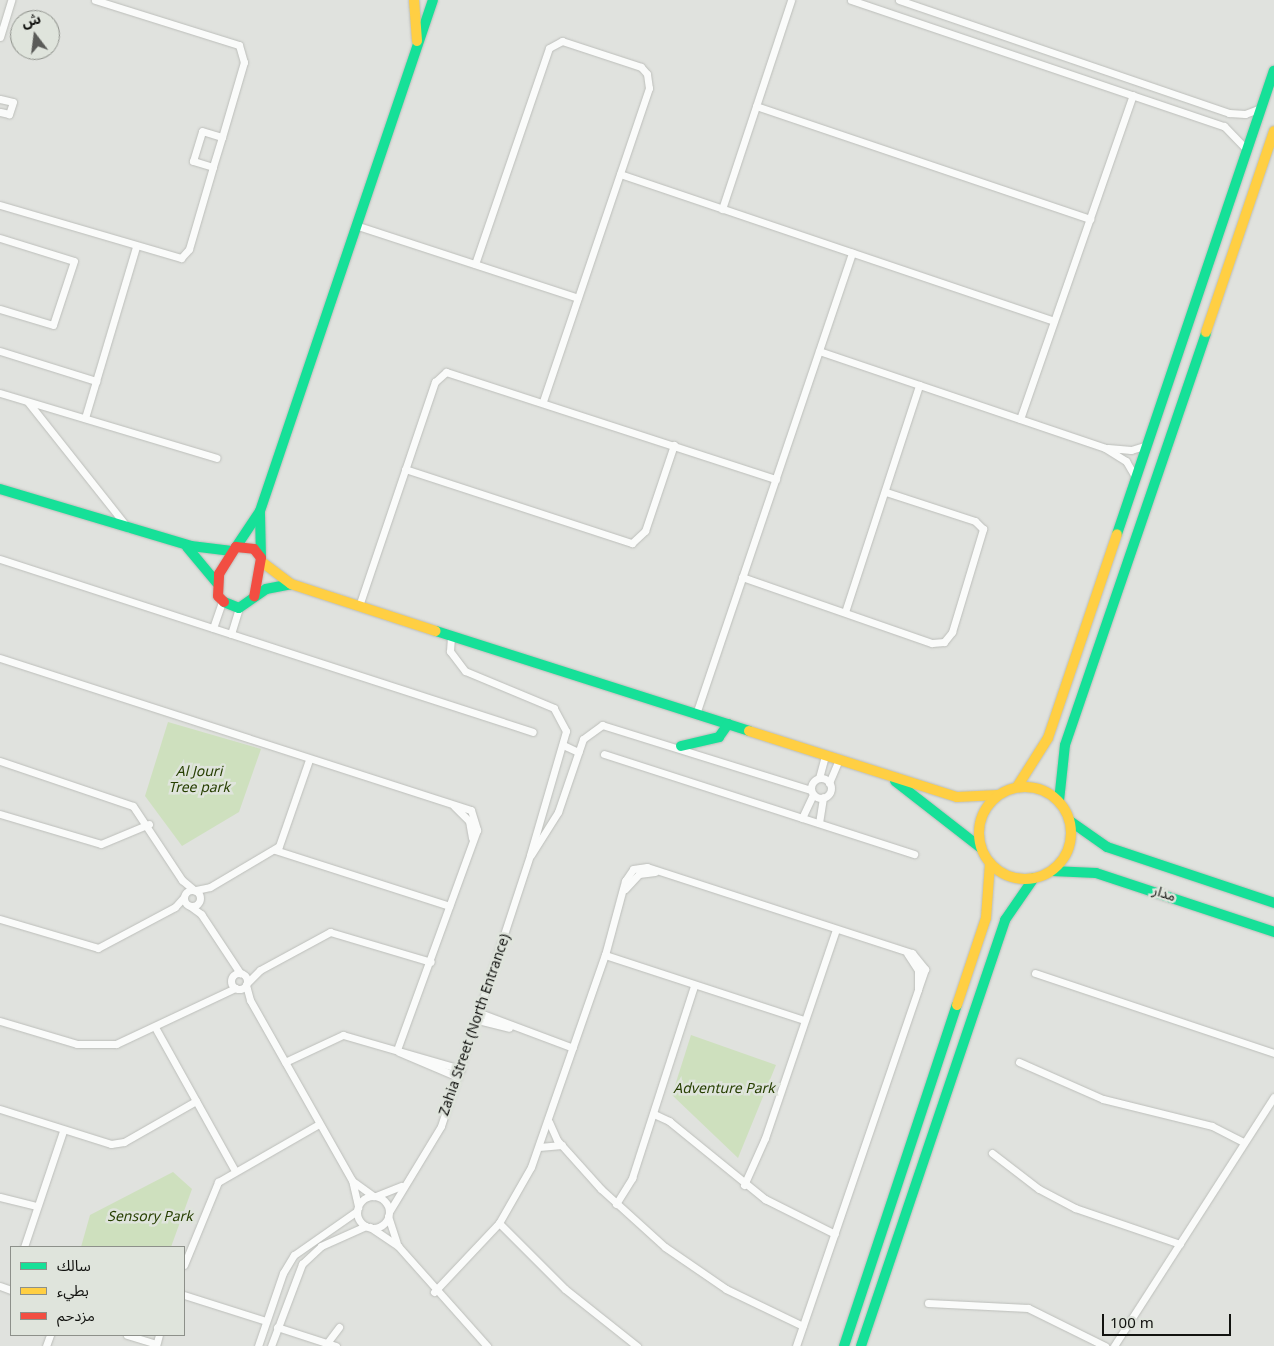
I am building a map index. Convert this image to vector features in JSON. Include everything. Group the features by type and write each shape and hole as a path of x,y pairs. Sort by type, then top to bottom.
{"street":[{"path":"0,37 11,0"},
{"path":"0,205 172,258 186,254 244,62 239,45 96,0"},
{"path":"414,0 418,44"},
{"path":"217,583 233,549 260,511 433,0"},
{"path":"722,208 792,0"},
{"path":"851,0 1224,126 1247,150"},
{"path":"899,0 1228,112 1245,114 1261,108"},
{"path":"475,264 547,51 554,42 637,65 648,74 649,88 543,401"},
{"path":"1017,787 1048,738 1274,71"},
{"path":"1020,419 1132,95"},
{"path":"0,99 13,102 9,114 0,112"},
{"path":"756,106 1090,219"},
{"path":"213,167 193,161 197,146 202,131 222,137"},
{"path":"1059,801 1065,745 1274,133"},
{"path":"620,174 1054,321"},
{"path":"358,226 578,298"},
{"path":"0,238 74,261 53,325 0,309"},
{"path":"85,418 136,248"},
{"path":"696,714 852,252"},
{"path":"0,351 96,381"},
{"path":"819,351 1105,448 1126,461 1136,478"},
{"path":"359,606 405,469 442,373 453,372 776,479"},
{"path":"845,612 886,492 919,385"},
{"path":"0,393 216,458"},
{"path":"27,402 128,528"},
{"path":"405,469 632,543 645,531 674,445"},
{"path":"1105,448 1131,450 1147,445"},
{"path":"0,489 182,543 233,549 254,548 261,560 291,584 957,797 998,795 1017,787 1040,789 1059,801 1070,820 1069,849 1051,871 1034,878 1007,875 990,863 981,848 912,790 852,764"},
{"path":"742,578 932,643 944,642 952,632 983,529 975,521 886,492"},
{"path":"254,596 261,560 260,511"},
{"path":"182,543 199,557 217,583 222,602 213,628"},
{"path":"0,559 533,732"},
{"path":"231,634 239,608 254,596 291,584"},
{"path":"222,602 239,608"},
{"path":"451,636 452,655 469,674 559,712 566,731 530,855"},
{"path":"0,658 308,760 454,806 469,821 472,839 431,962 397,1050"},
{"path":"682,746 719,738 728,724"},
{"path":"530,855 561,805 578,752 586,734 602,725 682,746 823,797"},
{"path":"563,746 578,752"},
{"path":"604,754 914,854"},
{"path":"802,818 819,778 825,756"},
{"path":"0,919 98,948 175,907 184,897 195,890 210,887 275,850 284,836 308,760"},
{"path":"819,823 823,797 830,792 829,783 839,760"},
{"path":"0,761 126,802 149,824 182,880 195,890 200,899 201,914 228,962 241,974 250,1000 352,1180 358,1209 368,1227 398,1246 434,1292 487,1346"},
{"path":"819,778 829,783"},
{"path":"981,848 981,818 998,795"},
{"path":"546,798 561,805"},
{"path":"0,814 101,844 149,824"},
{"name":"مدار","path":"1070,820 1107,847 1274,903"},
{"path":"275,850 449,906"},
{"name":"Zahia Street (North Entrance)","path":"389,1214 402,1186 435,1139 479,1016 530,855"},
{"path":"844,1346 986,918 990,863"},
{"path":"434,1292 499,1223 539,1147 605,955 623,891 633,869 642,866 905,951 924,965 918,989 796,1346"},
{"name":"مدار","path":"1051,871 1096,873 1274,932"},
{"path":"861,1346 1005,920 1034,878"},
{"path":"182,880 184,897 189,906 201,914"},
{"path":"175,907 189,906 200,899 210,887"},
{"path":"744,1185 836,930"},
{"path":"221,992 231,979 241,974 260,970 336,932 431,962"},
{"path":"605,955 694,986 804,1020"},
{"path":"228,962 231,979 236,988 250,1000"},
{"path":"0,1021 90,1046 122,1042 156,1029 221,992 246,984 260,970"},
{"path":"1035,973 1274,1053"},
{"path":"616,1204 629,1185 654,1114 694,986"},
{"path":"479,1016 574,1048"},
{"path":"156,1029 234,1169"},
{"path":"285,1062 343,1035 461,1069"},
{"path":"397,1050 458,1077"},
{"path":"1019,1062 1103,1099 1212,1126 1244,1142"},
{"path":"1114,1346 1274,1097"},
{"path":"0,1109 63,1131 118,1144 196,1101"},
{"path":"654,1114 669,1121 744,1185 788,1213 835,1234"},
{"path":"549,1122 562,1145 616,1204 665,1247 713,1280 803,1326"},
{"path":"185,1262 211,1190 234,1169 319,1124"},
{"path":"24,1246 63,1131"},
{"path":"539,1147 562,1145"},
{"path":"992,1153 1022,1178 1075,1208 1180,1244"},
{"path":"352,1180 387,1204 398,1246"},
{"path":"259,1346 266,1321 294,1255 375,1196 402,1186"},
{"path":"0,1197 38,1206"},
{"path":"271,1346 293,1279 307,1257 346,1232 382,1225 389,1214"},
{"path":"499,1223 565,1289 637,1346"},
{"path":"185,1295 266,1321"},
{"path":"928,1304 1028,1308 1105,1346"},
{"path":"278,1327 336,1346"},
{"path":"327,1343 339,1327"},
{"path":"130,1336 156,1345"}],"green space":[{"name":"Al Jouri Tree park","path":"168,722 261,749 239,812 182,846 145,796"},
{"name":"Adventure Park","path":"691,1035 776,1065 738,1158 672,1095"},
{"name":"Sensory Park","path":"173,1172 192,1189 171,1246 81,1246 90,1215"}],"traffic: fast":[{"path":"236,547 260,511 433,0"},
{"path":"1117,534 1274,71"},
{"path":"1059,801 1065,745 1206,332"},
{"path":"0,489 191,546 230,551"},
{"path":"260,514 261,557"},
{"path":"187,547 217,583"},
{"path":"224,602 239,608 266,589 291,584"},
{"path":"436,631 749,731"},
{"path":"681,746 719,737 728,724"},
{"path":"895,781 981,848"},
{"path":"1070,821 1107,847 1274,903"},
{"path":"1052,871 1096,873 1274,932"},
{"path":"861,1346 1005,920 1034,878"},
{"path":"844,1346 957,1005"}],"traffic: slow":[{"path":"414,0 417,41"},
{"path":"1206,332 1274,131"},
{"path":"1017,787 1048,738 1117,534"},
{"path":"262,562 291,584 436,631"},
{"path":"749,731 957,797 998,795"},
{"path":"1016,787 1034,787 1051,794 1064,807 1071,824 1071,833 1071,842 1064,859 1051,872 1034,879 1016,879 999,872 986,859 979,842 979,824 986,807 999,794 1016,787"},
{"path":"957,1005 986,918 990,863"}],"traffic: jam":[{"path":"224,602 218,596 219,574 236,547 254,549 261,558 254,596"}]}
